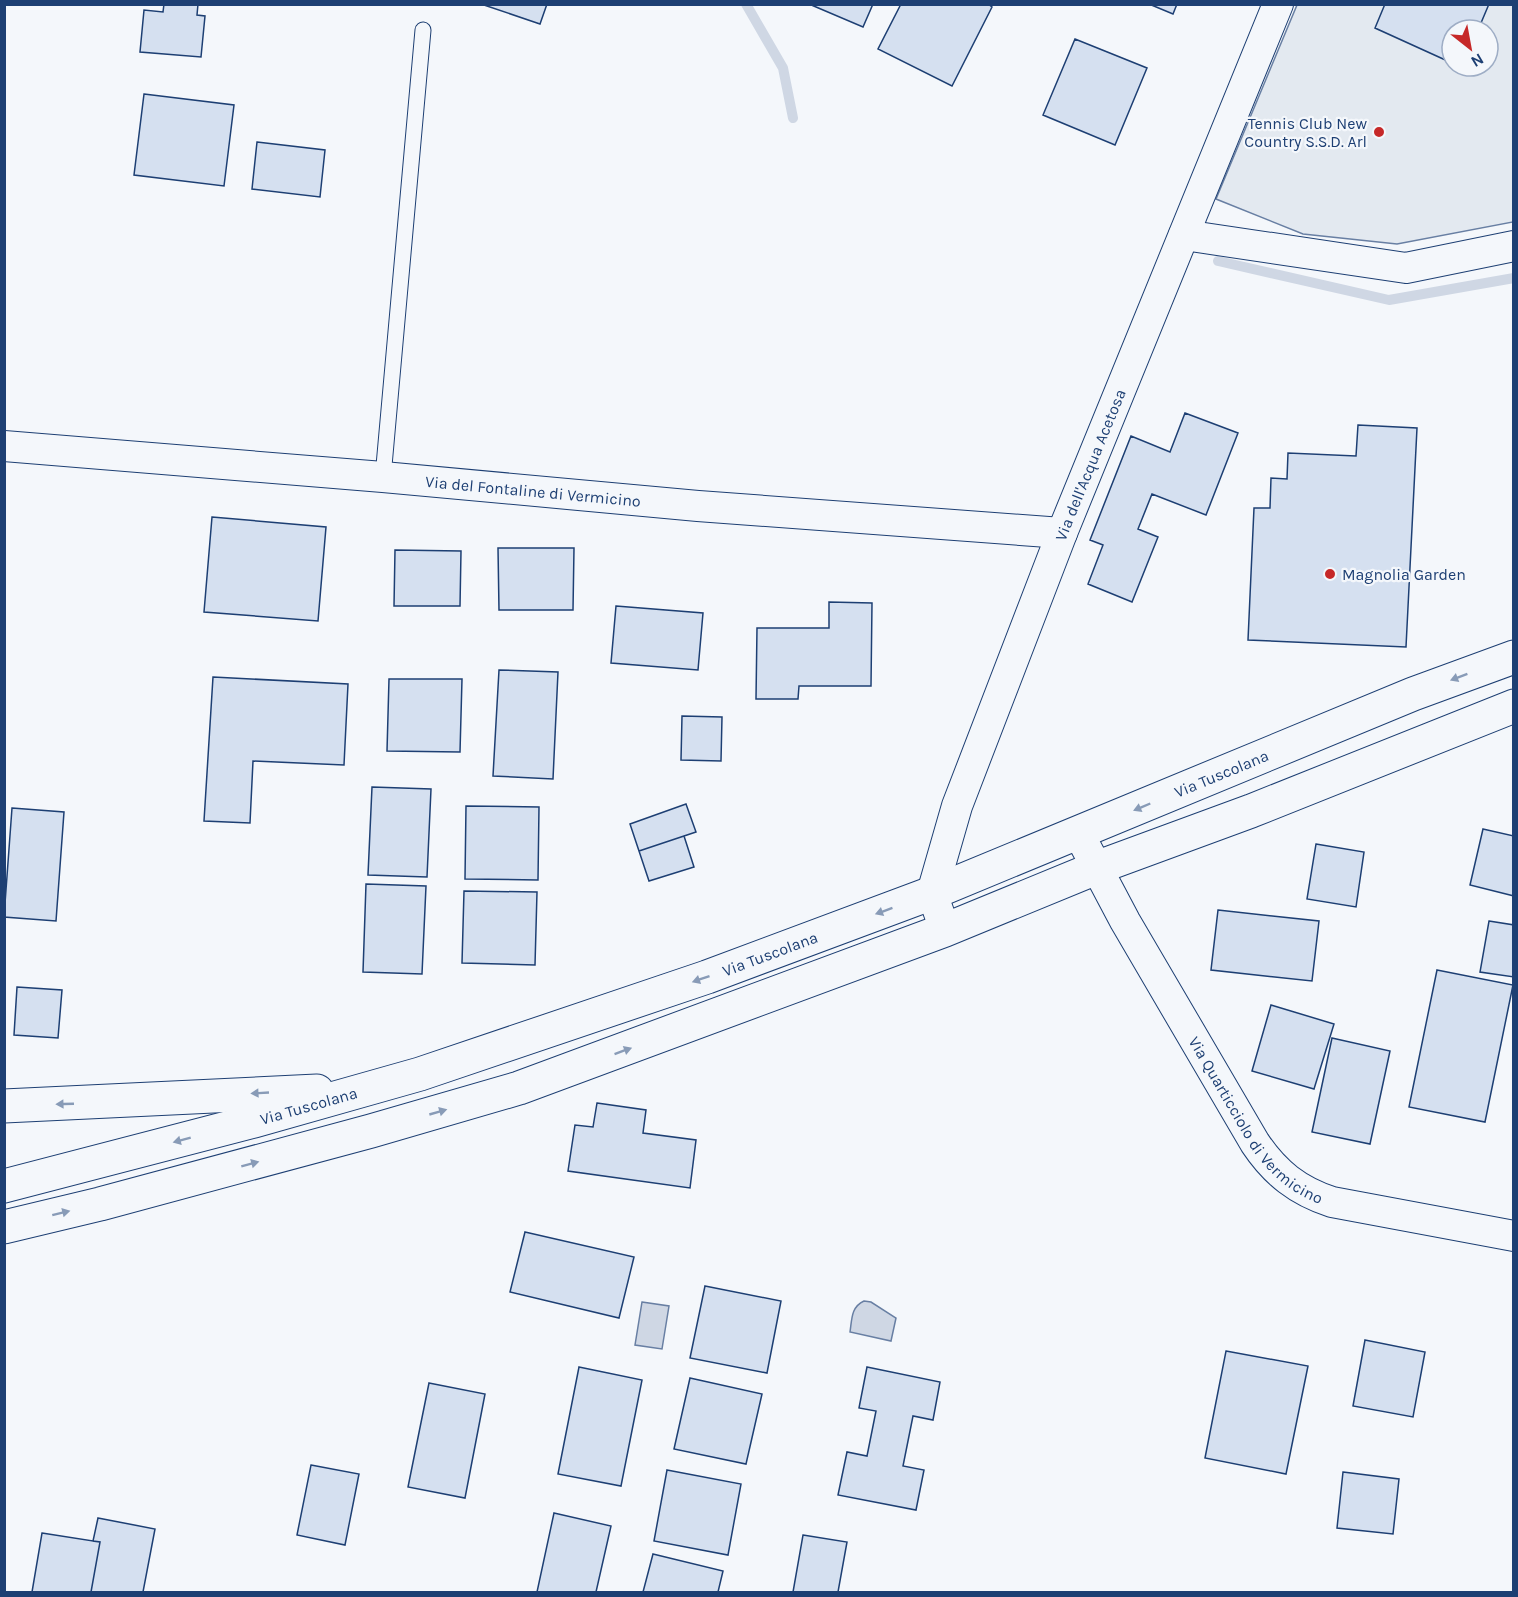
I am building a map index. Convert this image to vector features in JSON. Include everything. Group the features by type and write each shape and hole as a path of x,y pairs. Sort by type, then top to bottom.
{"main road":[{"name":"Via Tuscolana","path":"4,1186 420,1074 707,977 932,893 1413,694 1514,657"},
{"path":"4,1227 100,1204 371,1131 519,1088 945,930 1096,868 1251,811 1514,706"},
{"path":"4,1106 281,1091 360,1091"}],"street":[{"name":"Via dell'Acqua Acetosa","path":"932,893 957,806 1062,533 1278,4"},
{"path":"1184,235 1406,268 1514,246"},
{"name":"Via del Fontaline di Vermicino","path":"4,446 698,506 1062,533"},
{"name":"Via Quarticciolo di Vermicino","path":"1079,834 1096,868 1255,1143 1284,1178 1312,1196 1332,1202 1514,1236"},
{"path":"932,893 945,930"}],"lane":[{"path":"383,477 423,30"}],"shaded area":[{"name":"Tennis Club New Country S.S.D. Arl","path":"1297,5 1513,5 1513,222 1397,244 1303,234 1216,199"},
{"path":"864,1301 871,1302 896,1318 891,1341 850,1332 854,1310"},
{"path":"642,1302 669,1306 662,1349 635,1345"}],"building":[{"path":"164,4 198,4 197,15 205,16 201,57 140,52 144,10 163,12"},
{"path":"481,4 547,4 540,24"},
{"path":"809,4 873,4 863,27"},
{"path":"901,4 988,4 992,7 952,86 878,49"},
{"path":"1149,4 1177,4 1173,14"},
{"path":"1385,4 1489,4 1483,18 1440,18 1440,58 1375,28"},
{"path":"1075,39 1147,68 1115,145 1043,115"},
{"path":"144,94 234,105 224,186 134,175"},
{"path":"257,142 325,150 320,197 252,189"},
{"path":"1185,413 1238,433 1206,515 1152,494 1138,529 1158,537 1132,602 1088,584 1103,545 1090,540 1131,436 1170,452"},
{"name":"Magnolia Garden","path":"1358,425 1417,428 1406,647 1248,640 1254,508 1270,508 1271,478 1287,479 1288,453 1356,456"},
{"path":"212,517 326,527 318,621 204,612"},
{"path":"498,548 574,548 573,610 499,610"},
{"path":"395,550 461,551 460,606 394,606"},
{"path":"829,602 872,603 871,686 799,686 798,699 756,699 757,628 829,628"},
{"path":"616,606 703,613 698,670 611,663"},
{"path":"499,670 558,672 553,779 493,776"},
{"path":"213,677 348,684 344,765 253,761 250,823 204,821"},
{"path":"389,679 462,679 460,752 387,751"},
{"path":"682,716 722,717 721,761 681,760"},
{"path":"372,787 431,789 427,877 368,875"},
{"path":"686,804 696,832 639,851 630,824"},
{"path":"466,806 539,807 538,880 465,879"},
{"path":"12,808 64,812 56,921 4,917"},
{"path":"1483,829 1514,836 1514,896 1470,885"},
{"path":"684,836 694,867 649,881 639,851"},
{"path":"1316,844 1364,852 1356,907 1307,899"},
{"path":"366,884 426,886 422,974 363,972"},
{"path":"464,891 537,892 535,965 462,963"},
{"path":"1218,910 1319,921 1312,981 1211,970"},
{"path":"1489,921 1514,925 1514,977 1480,972"},
{"path":"1437,970 1513,985 1485,1122 1409,1107"},
{"path":"17,987 62,990 58,1038 14,1035"},
{"path":"1271,1005 1334,1024 1314,1089 1252,1071"},
{"path":"1332,1038 1390,1051 1370,1144 1312,1132"},
{"path":"597,1103 646,1110 643,1133 696,1140 690,1188 568,1171 575,1125 593,1127"},
{"path":"525,1232 634,1257 619,1318 510,1292"},
{"path":"705,1286 781,1301 767,1373 690,1358"},
{"path":"1365,1340 1425,1352 1413,1417 1353,1406"},
{"path":"1226,1351 1308,1366 1286,1474 1205,1458"},
{"path":"579,1367 642,1380 621,1486 558,1474"},
{"path":"867,1367 940,1382 933,1420 913,1416 903,1466 924,1470 916,1510 838,1495 847,1452 867,1456 876,1411 859,1408"},
{"path":"690,1378 762,1394 746,1464 674,1449"},
{"path":"429,1383 485,1394 465,1498 408,1487"},
{"path":"311,1465 359,1474 345,1545 297,1535"},
{"path":"667,1470 741,1484 728,1555 654,1541"},
{"path":"1343,1472 1399,1479 1393,1534 1337,1528"},
{"path":"554,1513 611,1526 596,1592 537,1592"},
{"path":"98,1518 155,1529 143,1592 91,1592 100,1542 93,1541"},
{"path":"42,1533 100,1542 91,1592 32,1592"},
{"path":"803,1535 847,1542 838,1592 793,1592"},
{"path":"653,1554 723,1571 718,1592 643,1592"}],"waterway":[{"path":"746,4 783,68 793,118"},
{"path":"1218,261 1389,300 1514,278"}],"place":[{"name":"Tennis Club New Country S.S.D. Arl","path":"1379,132"},
{"name":"Magnolia Garden","path":"1330,574"}]}
